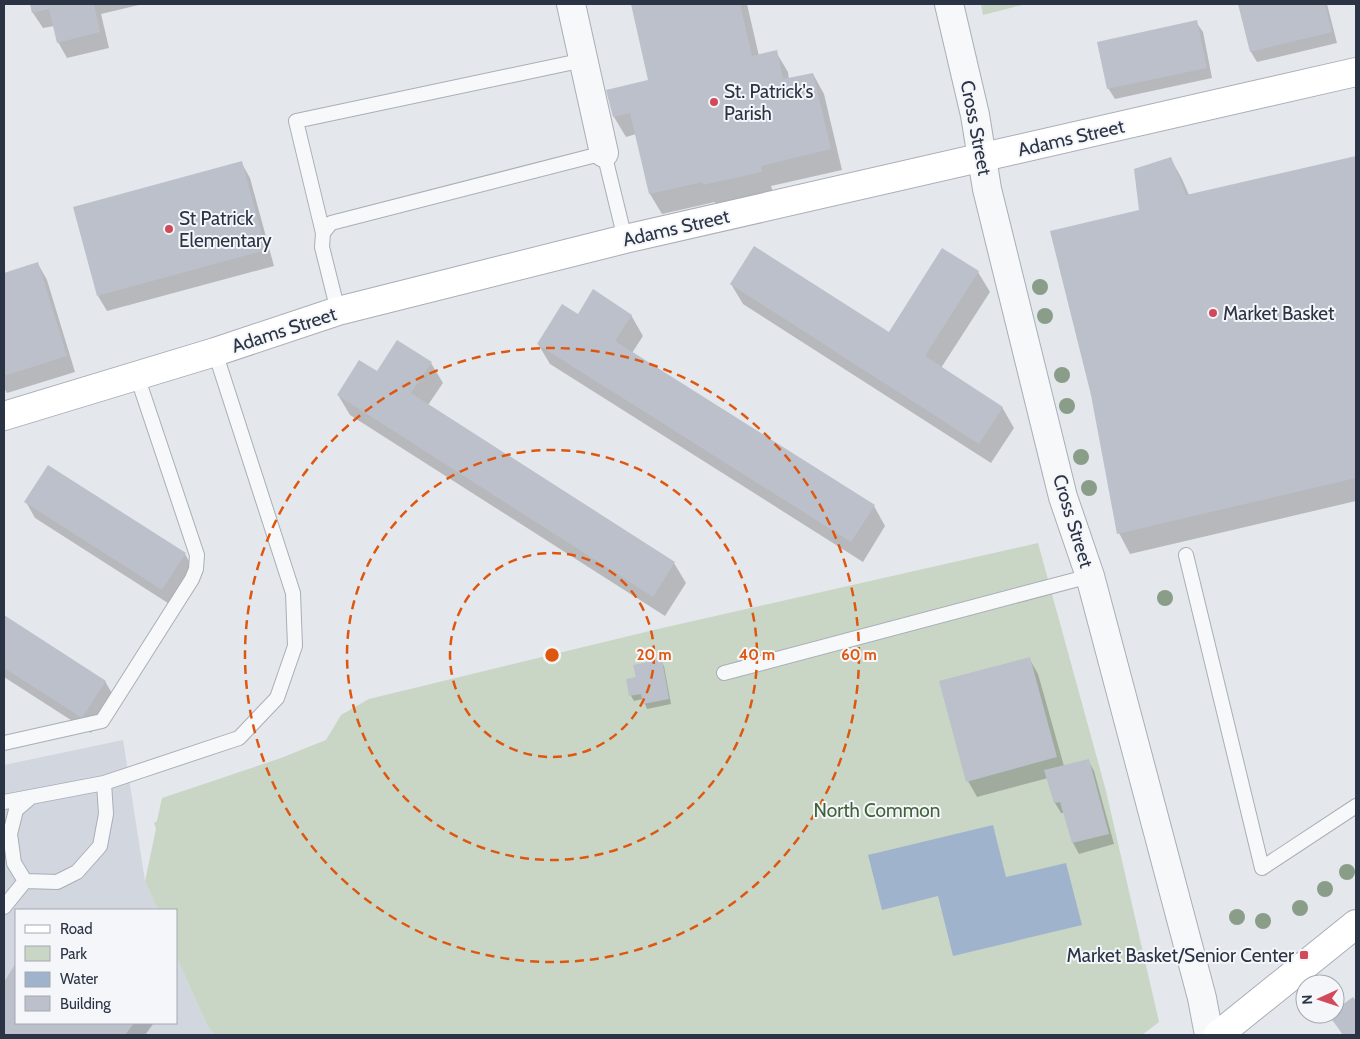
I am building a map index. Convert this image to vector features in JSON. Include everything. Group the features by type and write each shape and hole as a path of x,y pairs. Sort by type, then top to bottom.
{"street":[{"path":"571,4 604,152"},
{"name":"Cross Street","path":"949,4 975,115 987,189 1063,497 1090,576 1202,998 1209,1035"},
{"name":"Adams Street","path":"4,416 215,352 338,311 625,239 1356,72"},
{"path":"1218,1035 1356,924"}],"lane":[{"path":"338,311 322,247 323,233 296,121 584,60"},
{"path":"323,233 331,223 604,152 625,239"},
{"path":"4,802 104,783 239,738 276,698 296,646 293,593 215,352"},
{"path":"4,743 102,721 196,570 197,555 137,376"},
{"path":"1186,556 1262,868 1356,806"},
{"path":"724,673 1090,576"},
{"path":"25,881 57,882 77,872 100,846 106,814 104,783"},
{"path":"25,881 14,863 10,834 16,810 30,798"},
{"path":"4,907 25,881"}],"shaded area":[{"path":"123,740 145,881 158,909 15,909 15,1024 178,1024 178,960 208,1027 215,1035 4,1035 4,765"}],"green space":[{"path":"981,4 1026,4 983,15"},
{"name":"North Common","path":"1038,543 1106,791 1159,1022 1142,1035 215,1035 208,1027 178,960 178,909 158,909 145,881 156,829 154,823 157,821 162,798 281,758 326,740 341,715 369,699 658,629"}],"water":[{"path":"993,825 1006,877 1066,863 1082,925 953,956 938,896 882,910 868,855"}],"building":[{"path":"30,4 94,4 100,32 57,43 49,9 32,13"},
{"name":"St. Patrick's Parish","path":"631,4 740,4 752,56 777,50 783,79 813,73 831,149 761,166 762,172 649,194 630,113 613,117 606,90 648,80"},
{"path":"1238,4 1325,4 1332,32 1250,52"},
{"path":"1197,20 1207,68 1107,89 1097,42"},
{"name":"Market Basket","path":"1356,156 1356,478 1117,534 1091,395 1050,231 1139,210 1134,169 1171,157 1186,195"},
{"name":"St Patrick Elementary","path":"242,161 266,250 97,296 73,207"},
{"path":"754,246 889,332 942,248 979,271 925,356 1003,407 979,444 730,284"},
{"path":"38,262 67,356 4,376 4,273"},
{"path":"593,289 632,315 615,341 875,505 851,542 537,344 562,304 578,314"},
{"path":"397,340 432,362 411,393 675,562 653,597 337,395 359,360 377,371"},
{"path":"48,465 186,553 162,590 24,502"},
{"path":"4,615 106,681 82,718 4,668"},
{"path":"1030,657 1057,757 966,782 939,681"},
{"path":"662,659 669,699 643,704 641,694 629,696 626,679 636,677 633,665"},
{"path":"1089,759 1109,834 1072,843 1060,802 1054,803 1044,770"},
{"path":"15,965 15,1024 133,1024 125,1035 4,1035 4,982"},
{"path":"1353,997 1356,1001 1356,1035 1344,1035 1335,1024 1345,1024 1345,1003"}],"place":[{"name":"St. Patrick's Parish","path":"714,102"},
{"name":"St Patrick Elementary","path":"169,229"},
{"name":"Market Basket","path":"1213,313"},
{"name":"Market Basket/Senior Center","path":"1304,955"}]}
